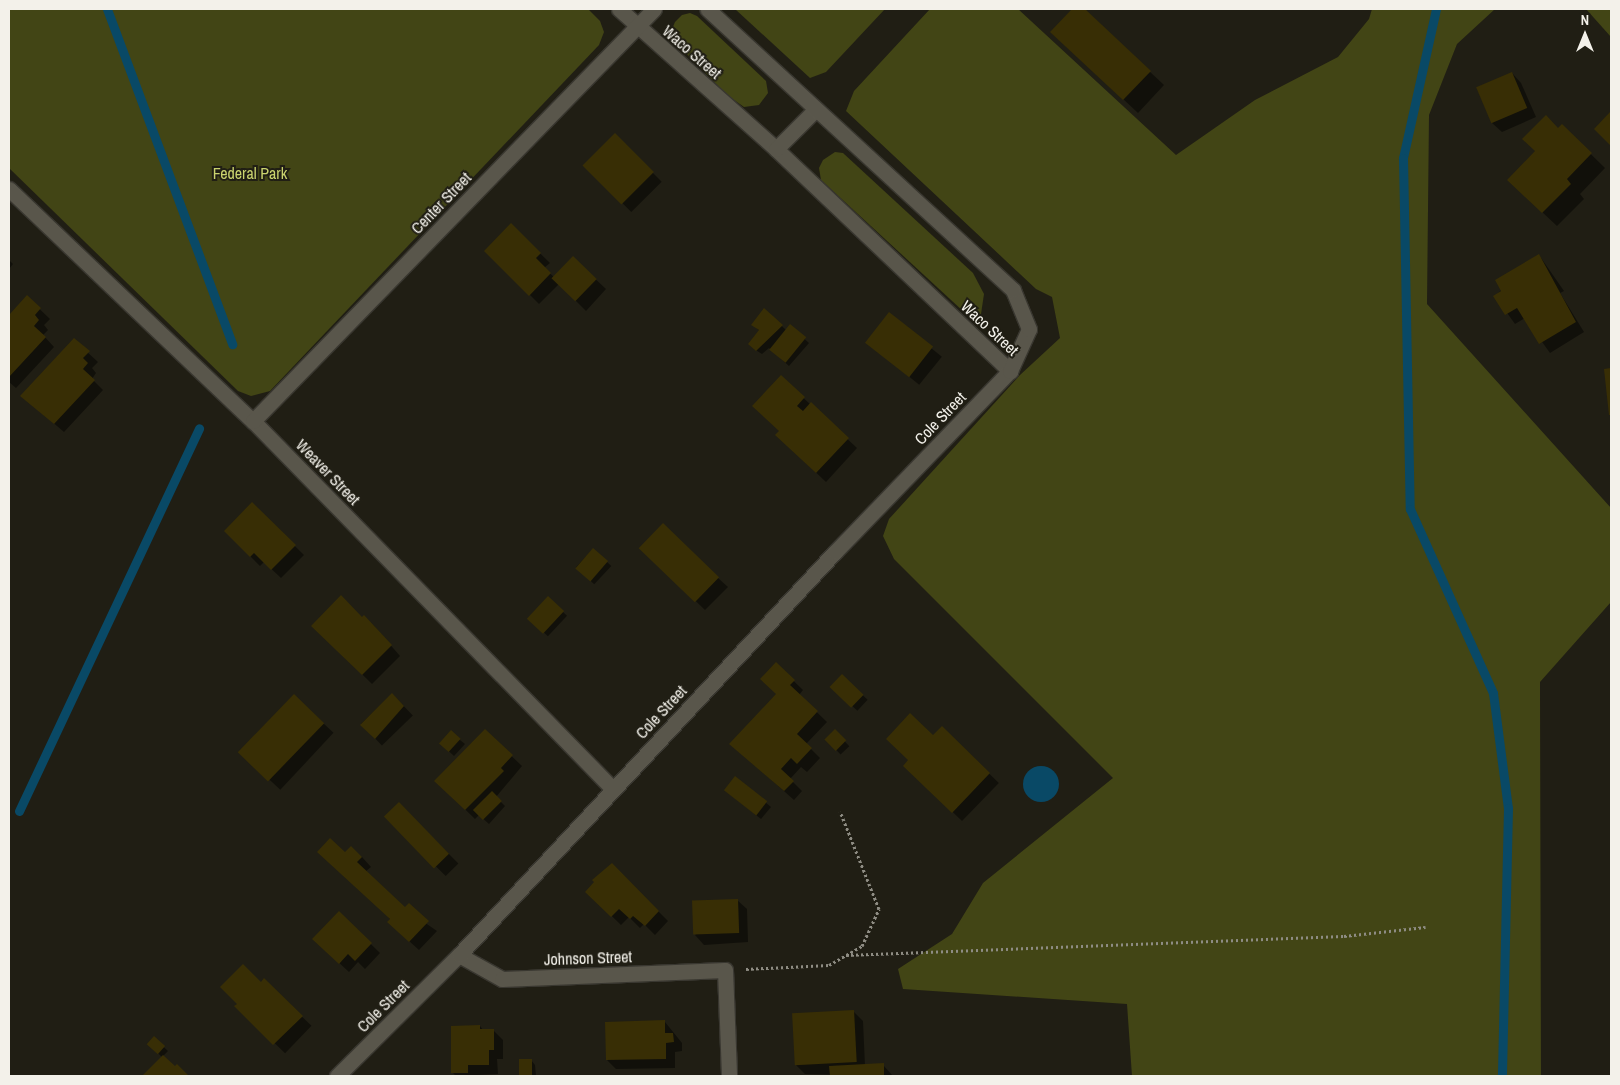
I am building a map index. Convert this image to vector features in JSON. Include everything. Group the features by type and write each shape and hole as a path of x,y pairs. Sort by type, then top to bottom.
{"street":[{"name":"Waco Street","path":"619,9 776,149 1010,371 1029,329 1013,290 707,9"},
{"name":"Center Street","path":"253,421 654,9"},
{"path":"776,149 815,110"},
{"name":"Weaver Street","path":"9,189 253,421 613,789"},
{"name":"Cole Street","path":"337,1076 460,955 613,789 1010,371"},
{"name":"Johnson Street","path":"460,955 502,979 725,970"},
{"path":"725,970 729,1076"}],"path":[{"path":"725,970 828,965 862,946 879,910 840,811"},
{"path":"846,955 1344,936 1426,927"}],"green space":[{"name":"Federal Park","path":"9,9 588,9 600,21 604,32 599,45 270,391 251,396 238,391 9,168"},
{"path":"735,9 885,9 826,72 810,78"},
{"path":"930,9 1018,9 1176,155 1255,100 1338,57 1369,19 1372,9 1495,9 1457,44 1429,115 1427,304 1611,508 1611,602 1540,682 1541,1076 1132,1076 1127,1004 903,989 898,969 952,934 983,883 1113,778 894,559 883,536 889,519 1020,375 1060,338 1052,297 1036,289 846,111 854,91"},
{"path":"1586,9 1611,9 1611,37"},
{"path":"690,13 697,16 766,81 768,93 759,105 744,107 727,95 676,43 672,29 675,22 682,15"},
{"path":"835,152 843,153 973,273 984,294 981,314 973,316 964,312 821,180 819,168 823,160"}],"water":[{"path":"1041,766 1053,772 1059,784 1053,796 1041,802 1029,796 1023,784 1029,772"}],"building":[{"path":"1072,9 1085,9 1151,71 1123,100 1050,32"},
{"path":"1512,72 1527,108 1491,123 1476,87"},
{"path":"1611,111 1611,146 1594,129"},
{"path":"1546,115 1558,128 1562,124 1592,153 1567,179 1571,184 1542,213 1507,180 1535,151 1522,139"},
{"path":"615,133 654,172 621,204 582,166"},
{"path":"511,223 541,253 536,258 551,273 529,296 484,251"},
{"path":"1539,254 1576,322 1539,344 1517,308 1505,315 1493,296 1501,291 1495,280"},
{"path":"573,256 597,279 575,301 551,278"},
{"path":"27,295 41,308 35,315 39,320 34,326 46,337 9,377 9,315"},
{"path":"764,308 783,325 756,351 748,344 759,330 751,325"},
{"path":"889,312 933,346 909,377 865,343"},
{"path":"790,324 806,337 786,363 769,350"},
{"path":"74,338 90,351 83,358 88,363 83,369 95,380 54,424 20,396"},
{"path":"1611,368 1611,415 1609,415 1604,369"},
{"path":"781,375 805,397 797,406 803,411 811,402 849,438 816,473 775,435 779,431 752,406"},
{"path":"252,502 296,545 271,570 254,553 250,557 224,531"},
{"path":"663,523 719,577 695,602 639,548"},
{"path":"593,548 608,561 590,581 575,568"},
{"path":"341,595 362,617 364,615 392,645 362,675 311,626"},
{"path":"548,596 564,611 543,634 527,619"},
{"path":"776,662 795,680 790,685 818,711 797,734 812,748 797,764 791,758 781,769 794,781 784,791 729,744 776,694 760,679"},
{"path":"842,674 864,695 851,708 829,687"},
{"path":"392,693 404,706 375,739 360,725"},
{"path":"294,694 324,723 268,781 238,752"},
{"path":"910,713 933,735 942,726 990,773 952,813 903,766 908,760 886,739"},
{"path":"485,729 513,755 501,768 504,771 465,810 434,781"},
{"path":"835,729 846,740 836,751 824,740"},
{"path":"451,730 461,739 449,752 439,743"},
{"path":"735,776 767,801 756,815 724,790"},
{"path":"492,791 502,801 483,820 473,810"},
{"path":"399,802 449,854 434,868 384,817"},
{"path":"330,838 345,852 351,846 362,857 357,862 405,907 409,903 429,921 409,942 387,922 390,919 317,852"},
{"path":"612,863 659,911 645,926 633,916 630,919 619,909 611,917 585,892 594,882 592,880"},
{"path":"738,899 739,933 693,935 692,901"},
{"path":"339,911 372,943 355,961 348,954 339,964 312,939"},
{"path":"243,964 261,982 264,978 303,1016 273,1045 234,1006 237,1004 220,987"},
{"path":"854,1010 857,1062 795,1065 792,1013"},
{"path":"665,1020 665,1033 673,1033 674,1042 666,1043 666,1059 606,1060 605,1022"},
{"path":"480,1025 480,1029 494,1029 494,1050 489,1050 489,1065 468,1065 468,1073 451,1073 451,1026"},
{"path":"154,1036 165,1046 158,1054 147,1044"},
{"path":"163,1055 175,1066 177,1064 189,1076 142,1076"},
{"path":"519,1059 532,1059 532,1075 519,1075"},
{"path":"884,1063 884,1076 830,1076 829,1066"}],"waterway":[{"path":"107,9 232,344"},
{"path":"1436,9 1403,158 1410,509 1493,693 1508,808 1502,1076"},
{"path":"19,811 199,428"}]}
